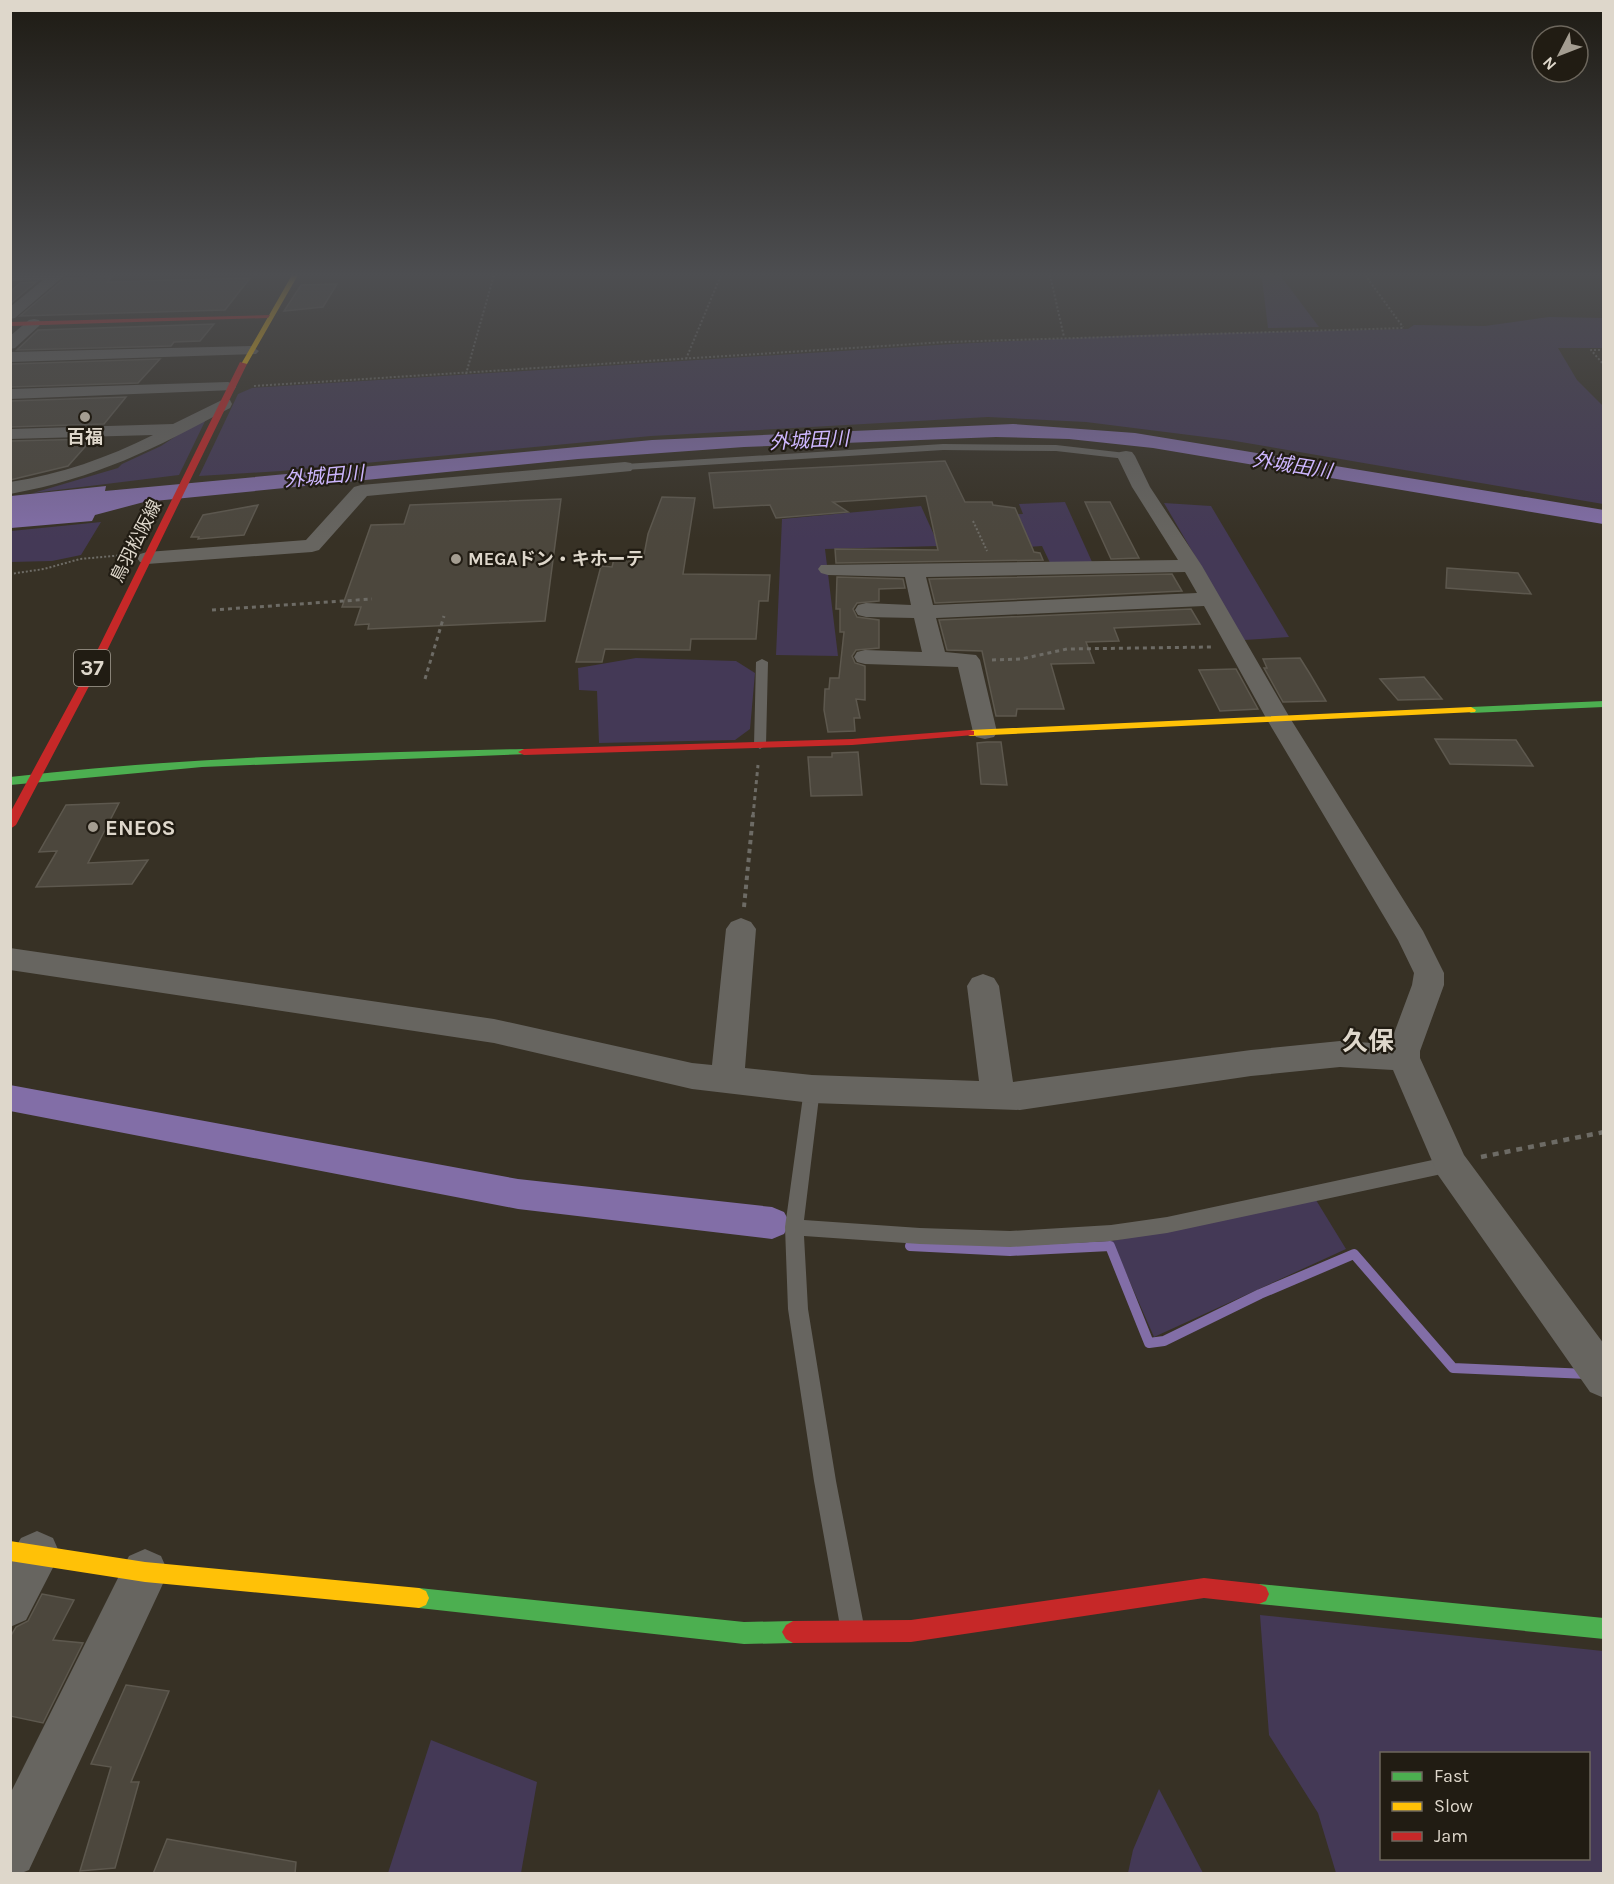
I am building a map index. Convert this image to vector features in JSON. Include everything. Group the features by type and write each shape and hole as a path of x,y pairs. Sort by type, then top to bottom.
{"street":[{"name":"鳥羽松阪線","path":"10,825 38,778 244,363"},
{"path":"10,394 226,396"},
{"path":"10,488 57,480 90,471 125,457 179,429 226,396"},
{"path":"10,434 179,429"},
{"path":"1126,456 1142,487 1192,566 1239,647 1278,718 1412,939 1429,973 1428,985 1404,1051 1404,1058 1450,1164 1598,1370"},
{"path":"147,558 312,546 361,491 625,467"},
{"path":"828,569 914,571 1192,566"},
{"path":"914,571 935,659"},
{"path":"866,610 924,612 1211,600"},
{"path":"865,657 968,660 985,732"},
{"path":"10,781 69,773 300,759 852,742 985,732 1604,704"},
{"path":"727,1081 741,929"},
{"path":"10,959 494,1031 692,1076 812,1089 998,1095 1051,1092 1251,1063 1340,1054 1404,1058"},
{"path":"983,986 998,1095"},
{"path":"10,1604 24,1552 145,1572 501,1606 744,1633 911,1631 1204,1588 1604,1629"},
{"path":"10,1851 145,1572"}],"lane":[{"path":"625,467 943,447 1056,448 1126,456"},
{"path":"760,745 762,662"},
{"path":"812,1089 794,1227 798,1309 825,1481 853,1633"},
{"path":"794,1227 920,1236 1010,1239 1111,1233 1167,1225 1450,1164"}],"path":[{"path":"466,374 469,363"},
{"path":"226,396 466,374 629,363"},
{"path":"973,521 996,570"},
{"path":"10,574 44,569 80,559 137,554 147,558"},
{"path":"213,610 372,599"},
{"path":"425,680 444,616"},
{"path":"968,660 1021,659 1067,649 1239,647"},
{"path":"741,929 760,745"},
{"path":"1450,1164 1604,1132"}],"shaded area":[{"path":"652,363 1567,363 1577,380 1603,406 1603,504 1229,440 1086,422 988,417 651,436 281,471 199,476 238,394 252,388"},
{"path":"208,415 179,475 33,493 118,468 161,446"},
{"path":"1065,502 1093,564 1051,565 1042,546 994,549 979,516 1023,514 1019,504"},
{"path":"1164,503 1211,506 1289,637 1244,640"},
{"path":"921,506 939,546 825,549 838,656 776,655 782,519"},
{"path":"101,522 81,555 52,561 11,562 11,531"},
{"path":"636,658 736,661 755,673 750,729 735,740 599,743 597,691 579,690 578,668"},
{"path":"1316,1200 1346,1249 1154,1337 1112,1241"},
{"path":"1260,1615 1603,1651 1603,1873 1336,1873 1318,1813 1269,1735"},
{"path":"431,1740 537,1782 521,1873 388,1873"},
{"path":"1159,1789 1203,1873 1128,1873 1133,1850"}],"water":[{"name":"外城田川","path":"1013,424 1135,433 1604,510 1603,524 1153,448 1069,439 996,437 744,447 578,459 144,502 95,515 92,521 11,528 11,496 106,486 105,491 652,440"}],"building":[{"path":"156,363 138,383 10,387 10,364"},
{"path":"126,397 104,424 10,427 10,401"},
{"path":"92,439 68,466 10,480 10,441"},
{"path":"945,461 965,502 992,502 993,505 1015,508 1034,552 1040,553 1043,560 836,563 835,549 938,550 926,496 833,502 848,512 776,518 770,505 714,508 709,473"},
{"path":"662,497 695,498 683,574 770,575 768,601 759,601 756,639 691,639 690,650 605,649 602,662 576,662 601,566 612,567 614,559 639,559 639,555 644,555 648,534"},
{"name":"MEGAドン・キホーテ","path":"561,499 545,621 368,629 369,624 355,625 361,607 342,607 371,525 404,524 410,505"},
{"path":"1085,502 1110,502 1139,558 1111,559"},
{"path":"258,505 244,535 198,539 199,537 191,537 203,515"},
{"path":"1447,568 1518,573 1531,594 1446,588"},
{"path":"1172,574 1182,591 935,603 929,579"},
{"path":"837,577 903,579 905,588 879,589 879,601 857,603 853,609 857,617 879,620 879,648 856,650 852,656 855,663 865,666 865,700 856,699 860,718 854,718 855,731 828,732 824,710 825,689 829,689 830,678 839,678 844,632 840,632 840,609 836,609"},
{"path":"1191,609 1200,624 1114,628 1119,641 1086,642 1094,663 1051,664 1064,709 1017,709 1016,716 996,716 982,651 947,650 939,620"},
{"path":"1300,658 1326,701 1283,702 1264,668 1267,668 1263,659"},
{"path":"1236,669 1258,709 1220,711 1199,670"},
{"path":"1424,677 1442,699 1398,700 1380,679"},
{"path":"1435,739 1516,740 1533,766 1450,764"},
{"path":"1001,742 1007,785 981,784 977,743"},
{"path":"858,752 862,795 811,796 808,757 832,757 832,753"},
{"path":"119,803 88,863 148,860 132,884 36,887 57,851 39,852 66,805"},
{"path":"42,1594 74,1600 53,1640 83,1643 43,1723 10,1716 10,1637 16,1627 28,1621"},
{"path":"126,1685 169,1691 131,1782 139,1782 115,1868 80,1871 111,1767 91,1764"},
{"path":"167,1839 296,1862 295,1874 153,1874"}],"waterway":[{"path":"10,1098 518,1194 772,1223"},
{"path":"910,1246 1010,1251 1110,1246 1149,1343 1164,1341 1260,1294 1354,1254 1453,1368 1588,1374"}],"traffic: fast":[{"path":"1471,710 1604,704"},
{"path":"10,781 74,773 202,763 524,752"},
{"path":"1259,1594 1604,1629"},
{"path":"419,1598 744,1633 793,1632"}],"traffic: slow":[{"path":"970,733 1471,710"},
{"path":"10,1551 145,1572 419,1598"}],"traffic: jam":[{"path":"10,825 93,669 243,364"},
{"path":"524,752 852,742 970,733"},
{"path":"793,1632 911,1631 1204,1588 1259,1594"}],"place":[{"name":"百福","path":"85,417"},
{"name":"MEGAドン・キホーテ","path":"456,559"},
{"name":"ENEOS","path":"93,827"}],"district":[{"name":"久保","path":"1368,1041"}]}
